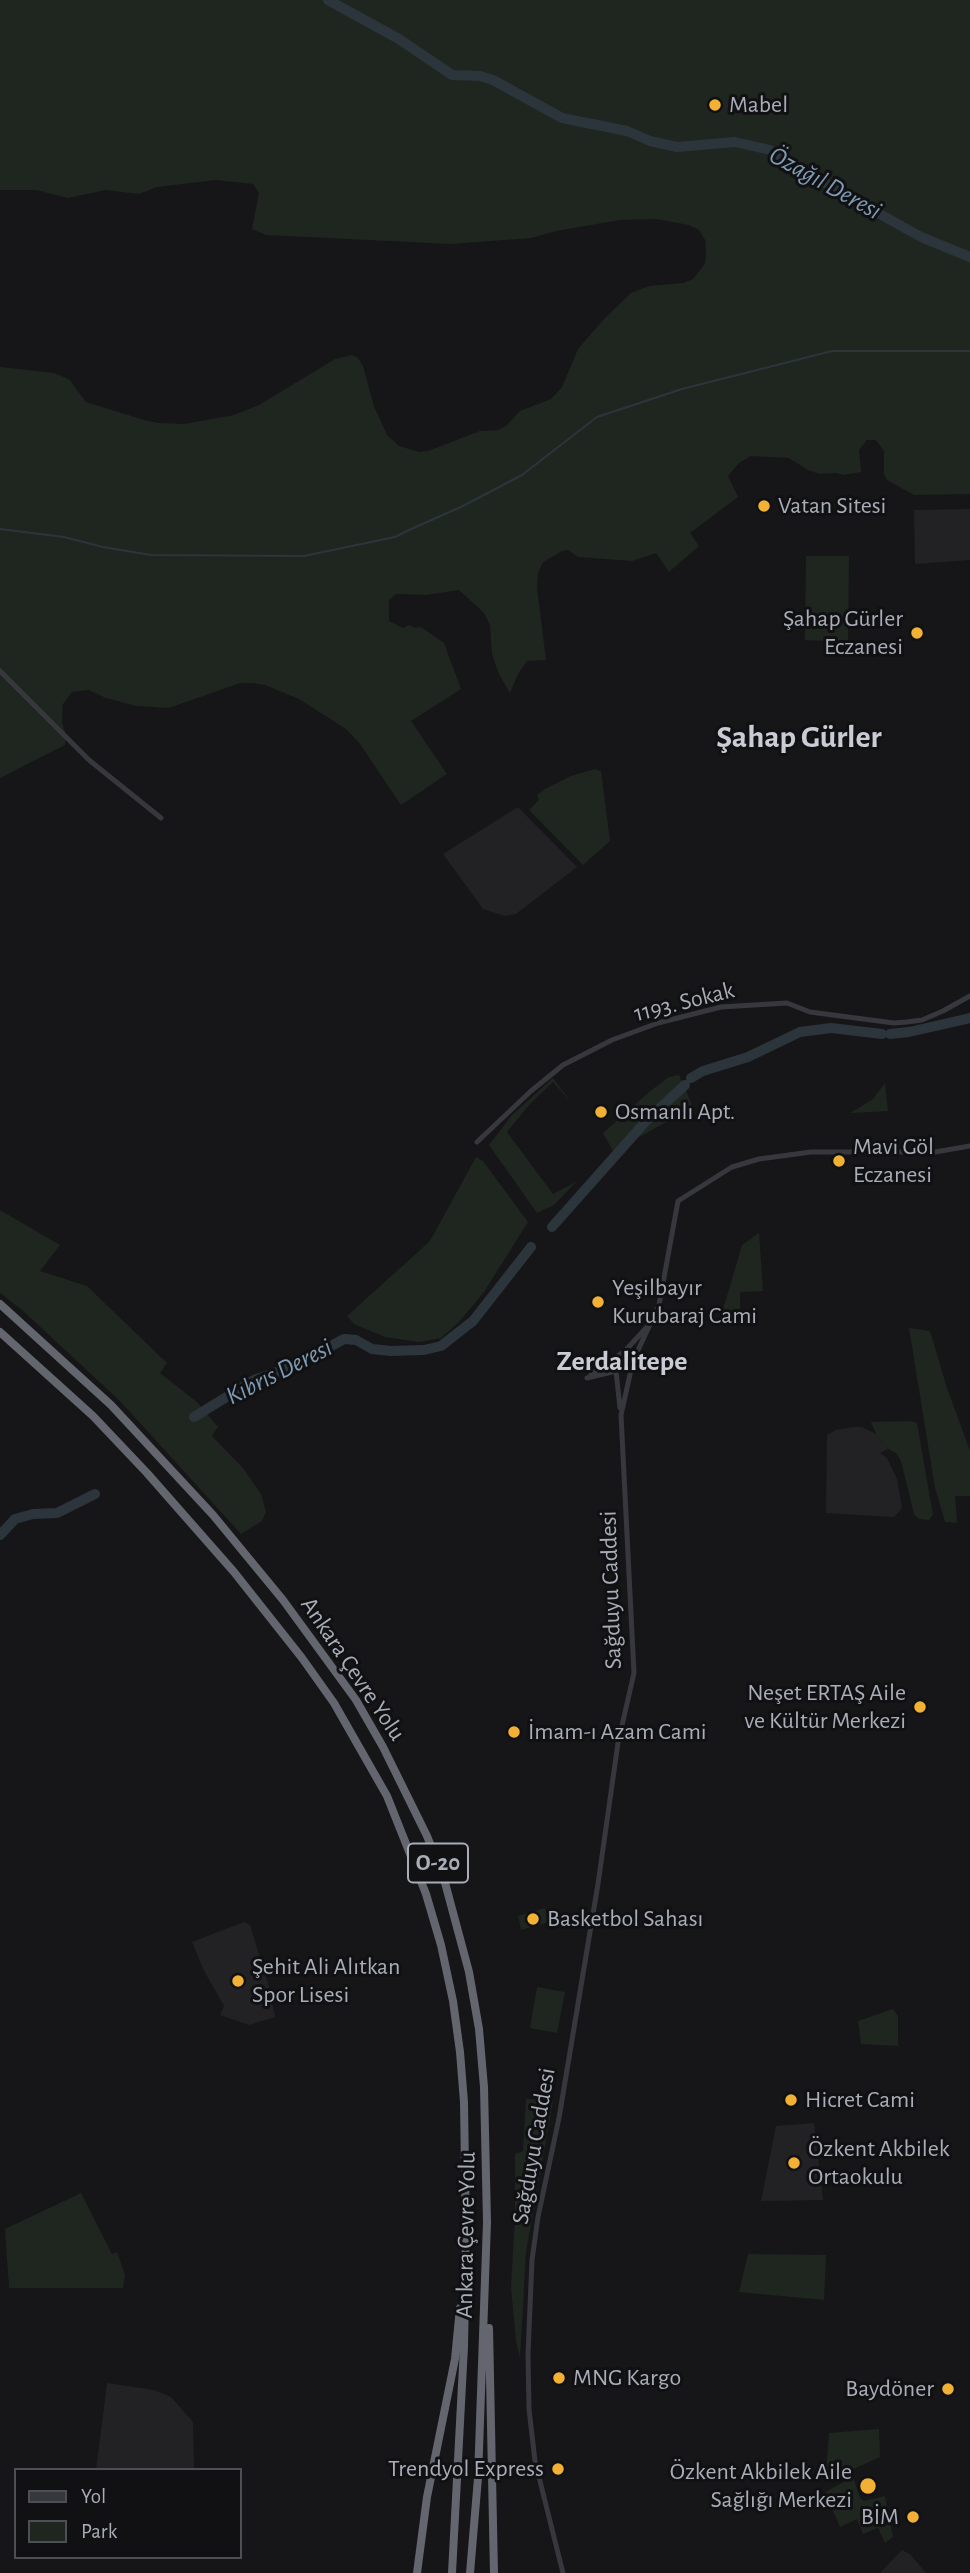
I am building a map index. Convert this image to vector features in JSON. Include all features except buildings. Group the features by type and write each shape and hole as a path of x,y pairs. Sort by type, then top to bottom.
{"highway":[{"name":"Ankara Çevre Yolu","path":"0,1304 111,1405 213,1515 283,1600 356,1700 383,1747 427,1836 444,1879 469,1972 479,2029 484,2087 487,2222 478,2479 470,2573"},
{"name":"Ankara Çevre Yolu","path":"0,1332 93,1416 147,1473 234,1572 334,1703 387,1796 426,1894 453,2001 464,2102 466,2239 459,2467 452,2573"},
{"path":"487,2222 494,2573"},
{"path":"418,2573 427,2497 455,2359 466,2239"}],"street":[{"path":"0,671 89,760 161,818"},
{"name":"1193. Sokak","path":"477,1142 563,1065 612,1040 658,1023 721,1007 787,1003 810,1012 894,1023 907,1022 922,1020 970,996"},
{"name":"Sağduyu Caddesi","path":"563,2573 535,2460 529,2409 528,2354 532,2260 598,1884 618,1743 634,1673 621,1415 633,1361 662,1296 678,1201 732,1167 759,1159 811,1152 935,1152 970,1146"},
{"path":"624,1352 632,1356 633,1361 628,1368 587,1378 624,1352 649,1325"},
{"path":"611,1360 616,1371 621,1415"}],"shaded area":[{"path":"970,509 970,560 915,564 914,510"},
{"path":"518,807 577,867 516,914 505,916 483,909 443,854"},
{"path":"852,1427 862,1427 876,1434 888,1449 880,1453 887,1458 897,1479 902,1508 894,1517 826,1513 827,1435"},
{"name":"Şehit Ali Alıtkan Spor Lisesi","path":"244,1922 250,1925 270,1990 275,2017 249,2025 220,2015 224,2006 204,1971 192,1942"},
{"name":"Özkent Akbilek Ortaokulu","path":"814,2123 823,2200 761,2201 776,2126"},
{"path":"107,2383 154,2390 171,2397 193,2422 194,2468 96,2468"},
{"path":"902,2550 910,2554 926,2573 880,2573"}],"green space":[{"path":"0,0 970,0 970,494 914,495 887,480 884,474 884,451 876,440 867,440 859,450 861,472 844,475 819,474 789,458 751,456 739,463 728,476 738,497 690,533 699,546 669,572 656,553 632,561 578,557 568,550 543,562 538,573 537,587 546,660 527,661 510,693 492,654 490,625 484,613 459,590 426,595 396,594 389,600 389,621 403,628 409,625 421,627 444,643 461,689 411,721 447,774 401,805 360,744 346,729 299,699 265,685 252,683 240,683 169,708 136,706 89,690 72,692 63,704 65,745 0,778 0,367 54,373 69,379 86,402 144,420 184,424 234,415 259,405 335,359 352,355 358,358 363,366 374,406 387,435 399,446 419,452 428,451 480,431 498,430 506,426 520,411 551,399 562,387 578,349 631,293 649,286 683,283 693,279 705,264 706,253 705,240 699,230 689,225 656,219 620,220 531,238 451,244 266,235 252,229 259,193 253,184 216,180 157,187 139,194 106,190 68,198 36,190 0,190"},
{"path":"806,556 849,556 848,642 805,640"},
{"path":"595,769 601,771 610,841 583,865 529,810 539,800 537,795 545,789 571,776"},
{"path":"679,1075 693,1107 634,1140 612,1160 608,1157 613,1151 603,1133 649,1092 669,1077"},
{"path":"553,1078 571,1102 553,1082 507,1132 553,1194 576,1182 554,1205 537,1213 489,1145 512,1115"},
{"path":"885,1083 888,1111 850,1113 873,1099"},
{"path":"476,1157 483,1161 528,1222 484,1292 459,1322 441,1338 419,1342 385,1337 354,1324 347,1316 430,1241"},
{"path":"0,1210 60,1245 40,1271 87,1286 167,1363 160,1373 197,1402 218,1427 212,1436 243,1468 261,1494 266,1512 262,1521 241,1534 120,1401 0,1293"},
{"path":"759,1233 763,1291 740,1292 740,1323 719,1323 742,1245"},
{"path":"909,1328 930,1331 970,1451 970,1496 955,1496 957,1523 945,1522 935,1488"},
{"path":"871,1422 917,1423 933,1515 929,1520 919,1519 914,1514 901,1461 876,1434"},
{"name":"Basketbol Sahası","path":"545,1908 549,1922 521,1930 518,1916"},
{"path":"537,1987 565,1992 557,2033 530,2028"},
{"path":"893,2009 898,2016 898,2046 861,2044 858,2021"},
{"path":"526,2099 553,2101 526,2252 520,2358 511,2286 515,2154 523,2151"},
{"path":"81,2193 112,2254 117,2252 125,2275 123,2288 9,2288 5,2229"},
{"path":"748,2254 826,2255 824,2300 739,2292"},
{"path":"879,2429 880,2457 828,2481 826,2474 829,2433"},
{"path":"853,2477 860,2498 864,2501 885,2496 893,2537 885,2543 878,2528 863,2534 857,2519 840,2527 825,2492"}],"waterway":[{"name":"Özağıl Deresi","path":"328,0 399,39 452,75 480,76 493,80 562,118 627,131 650,141 677,147 735,142 770,150 921,237 970,257"},
{"path":"0,529 64,537 151,555 304,556 395,537 522,475 597,417 682,389 832,351 970,351"},
{"name":"Kıbrıs Deresi","path":"890,1034 970,1018"},
{"name":"Kıbrıs Deresi","path":"691,1078 703,1071 748,1057 800,1032 831,1028 882,1034"},
{"name":"Kıbrıs Deresi","path":"552,1227 647,1120 685,1085"},
{"name":"Kıbrıs Deresi","path":"194,1417 254,1380 294,1366 344,1339 356,1340 372,1349 391,1351 424,1350 441,1346 473,1321 531,1247"},
{"name":"Kıbrıs Deresi","path":"0,1535 15,1519 33,1514 57,1513 95,1494"}],"place":[{"name":"Mabel","path":"715,105"},
{"name":"Vatan Sitesi","path":"764,506"},
{"name":"Şahap Gürler Eczanesi","path":"917,633"},
{"name":"Osmanlı Apt.","path":"601,1112"},
{"name":"Mavi Göl Eczanesi","path":"839,1161"},
{"name":"Yeşilbayır Kurubaraj Cami","path":"598,1302"},
{"name":"Neşet ERTAŞ Aile ve Kültür Merkezi","path":"920,1707"},
{"name":"İmam-ı Azam Cami","path":"514,1732"},
{"name":"Basketbol Sahası","path":"533,1919"},
{"name":"Şehit Ali Alıtkan Spor Lisesi","path":"238,1981"},
{"name":"Hicret Cami","path":"791,2100"},
{"name":"Özkent Akbilek Ortaokulu","path":"794,2163"},
{"name":"MNG Kargo","path":"559,2378"},
{"name":"Baydöner","path":"948,2389"},
{"name":"Trendyol Express","path":"558,2469"},
{"name":"Özkent Akbilek Aile Sağlığı Merkezi","path":"868,2486"},
{"name":"BİM","path":"913,2517"}],"district":[{"name":"Şahap Gürler","path":"799,737"},
{"name":"Zerdalitepe","path":"622,1362"}]}
